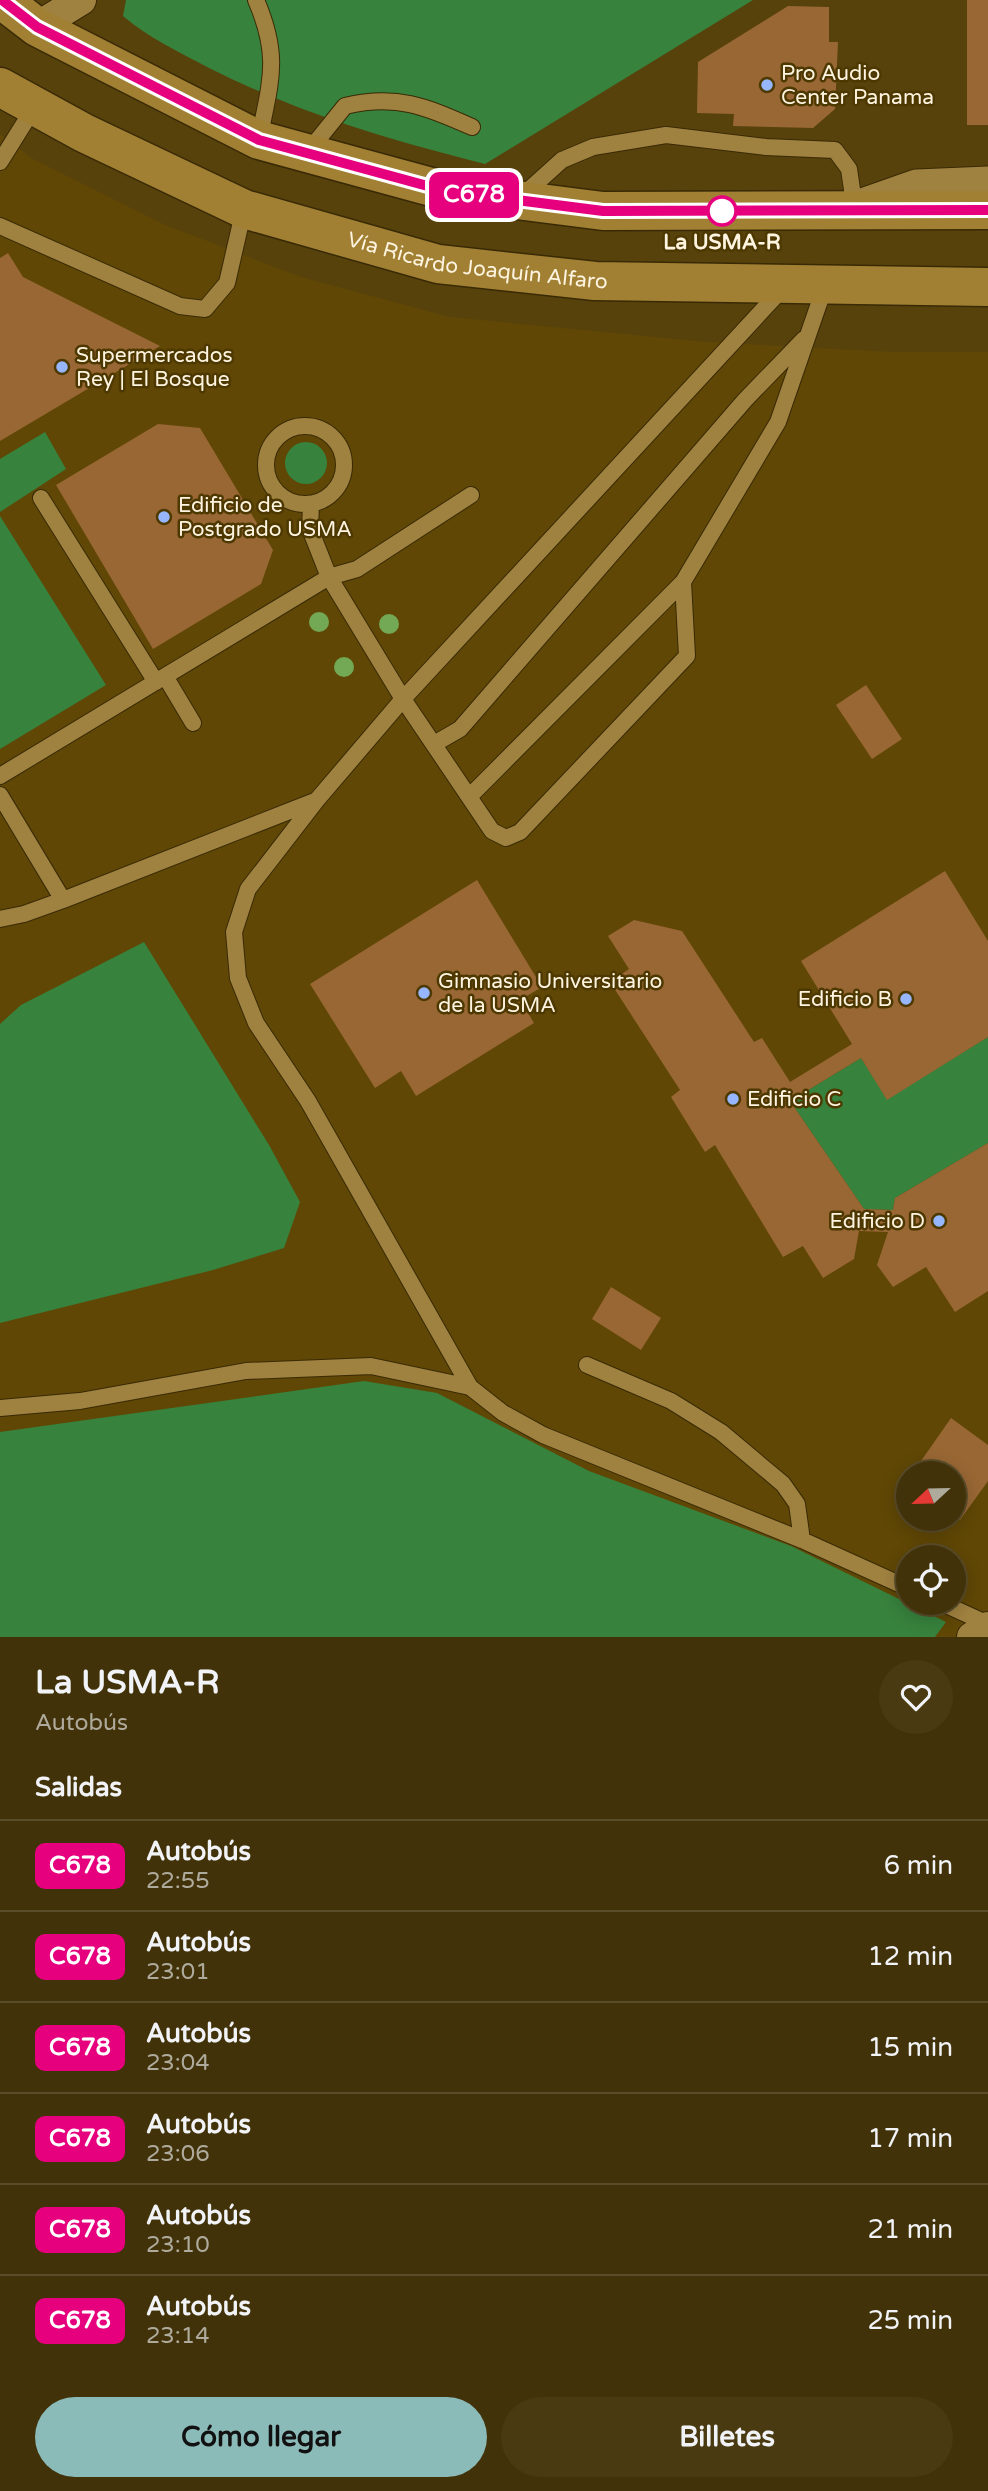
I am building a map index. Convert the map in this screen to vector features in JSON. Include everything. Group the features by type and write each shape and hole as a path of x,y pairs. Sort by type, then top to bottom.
{"main road":[{"path":"2,0 37,27 259,140 446,191 603,211 988,210"},
{"name":"Vía Ricardo Joaquín Alfaro","path":"0,87 84,133 244,209 438,264 594,281 988,287"}],"street":[{"path":"37,27 81,0"},
{"path":"855,210 917,188 988,185"},
{"path":"972,1637 988,1625"}],"lane":[{"path":"256,0 265,21 274,62 259,140"},
{"path":"307,153 345,106 354,104 383,100 419,104 471,127"},
{"path":"0,162 35,106"},
{"path":"517,201 562,160 593,147 666,135 766,148 835,150 849,169 855,210"},
{"path":"0,226 180,306 205,309 227,283 244,209"},
{"path":"786,285 403,699 316,801 248,889 234,932 238,978 256,1023 308,1101 470,1387 503,1413 543,1435 802,1541 896,1583"},
{"path":"469,797 683,582 778,422 825,286"},
{"path":"434,744 460,729 745,400 807,336"},
{"path":"306,425 330,434 343,456 341,481 334,492 311,504 286,499 269,480 267,454 272,443 293,427 306,425"},
{"path":"0,776 329,577 357,569 471,495"},
{"path":"41,498 160,679 193,723"},
{"path":"311,504 310,529 329,577 403,699 492,831 506,838 520,832 687,656 683,582"},
{"path":"0,795 63,900"},
{"path":"0,919 63,900 316,801"},
{"path":"587,1365 671,1402 731,1441 783,1484 797,1504 802,1541"},
{"path":"0,1408 80,1401 246,1371 371,1366 470,1387"},
{"path":"966,1614 988,1625"}],"shaded area":[{"path":"0,134 33,159 163,224 301,277 450,317 707,342 893,352 988,352 988,1637 440,1637 0,1627"}],"green space":[{"path":"126,0 753,0 485,164 344,124 243,84 175,50 133,24 123,16"},
{"path":"45,432 66,469 0,512 0,459"},
{"path":"306,442 321,448 327,463 321,478 306,484 291,478 285,463 291,448"},
{"path":"0,516 106,685 0,749"},
{"path":"144,942 269,1145 300,1202 284,1248 213,1270 0,1323 0,1024 21,1005"},
{"path":"988,1037 988,1143 895,1198 893,1210 864,1209 790,1101 861,1058 887,1099"},
{"path":"364,1381 437,1393 589,1471 791,1546 896,1597 896,1615 932,1615 946,1622 935,1637 0,1637 0,1432"}],"building":[{"path":"967,0 988,0 988,125 967,125"},
{"name":"Pro Audio Center Panama","path":"788,6 829,7 829,42 838,42 835,109 813,128 733,126 734,114 697,113 698,62"},
{"name":"Supermercados Rey | El Bosque","path":"8,253 23,277 160,346 0,441 0,258"},
{"name":"Edificio de Postgrado USMA","path":"158,424 200,428 273,550 261,584 153,649 56,485"},
{"path":"866,685 902,739 872,759 836,705"},
{"path":"945,871 988,941 988,1037 887,1100 861,1058 790,1101 864,1209 893,1210 895,1198 988,1143 988,1291 955,1312 926,1267 893,1287 877,1265 888,1232 859,1231 854,1259 823,1278 803,1246 783,1257 715,1145 705,1152 671,1097 680,1090 610,982 629,969 608,936 634,920 682,931 754,1042 762,1038 790,1082 852,1044 801,961"},
{"name":"Gimnasio Universitario de la USMA","path":"477,880 542,987 520,1000 534,1023 416,1096 401,1071 375,1088 310,984"},
{"path":"611,1287 661,1318 641,1350 592,1319"},
{"path":"951,1418 988,1445 988,1481 966,1512 966,1461 921,1461"}],"bus line":[{"name":"C678","path":"2,0 37,27 259,140 446,191 603,211 988,210"}],"place":[{"name":"Pro Audio Center Panama","path":"767,85"},
{"name":"La USMA-R","path":"722,211"},
{"name":"Supermercados Rey | El Bosque","path":"62,367"},
{"name":"Edificio de Postgrado USMA","path":"164,517"},
{"name":"Gimnasio Universitario de la USMA","path":"424,993"},
{"name":"Edificio B","path":"906,999"},
{"name":"Edificio C","path":"733,1099"},
{"name":"Edificio D","path":"939,1221"}]}
